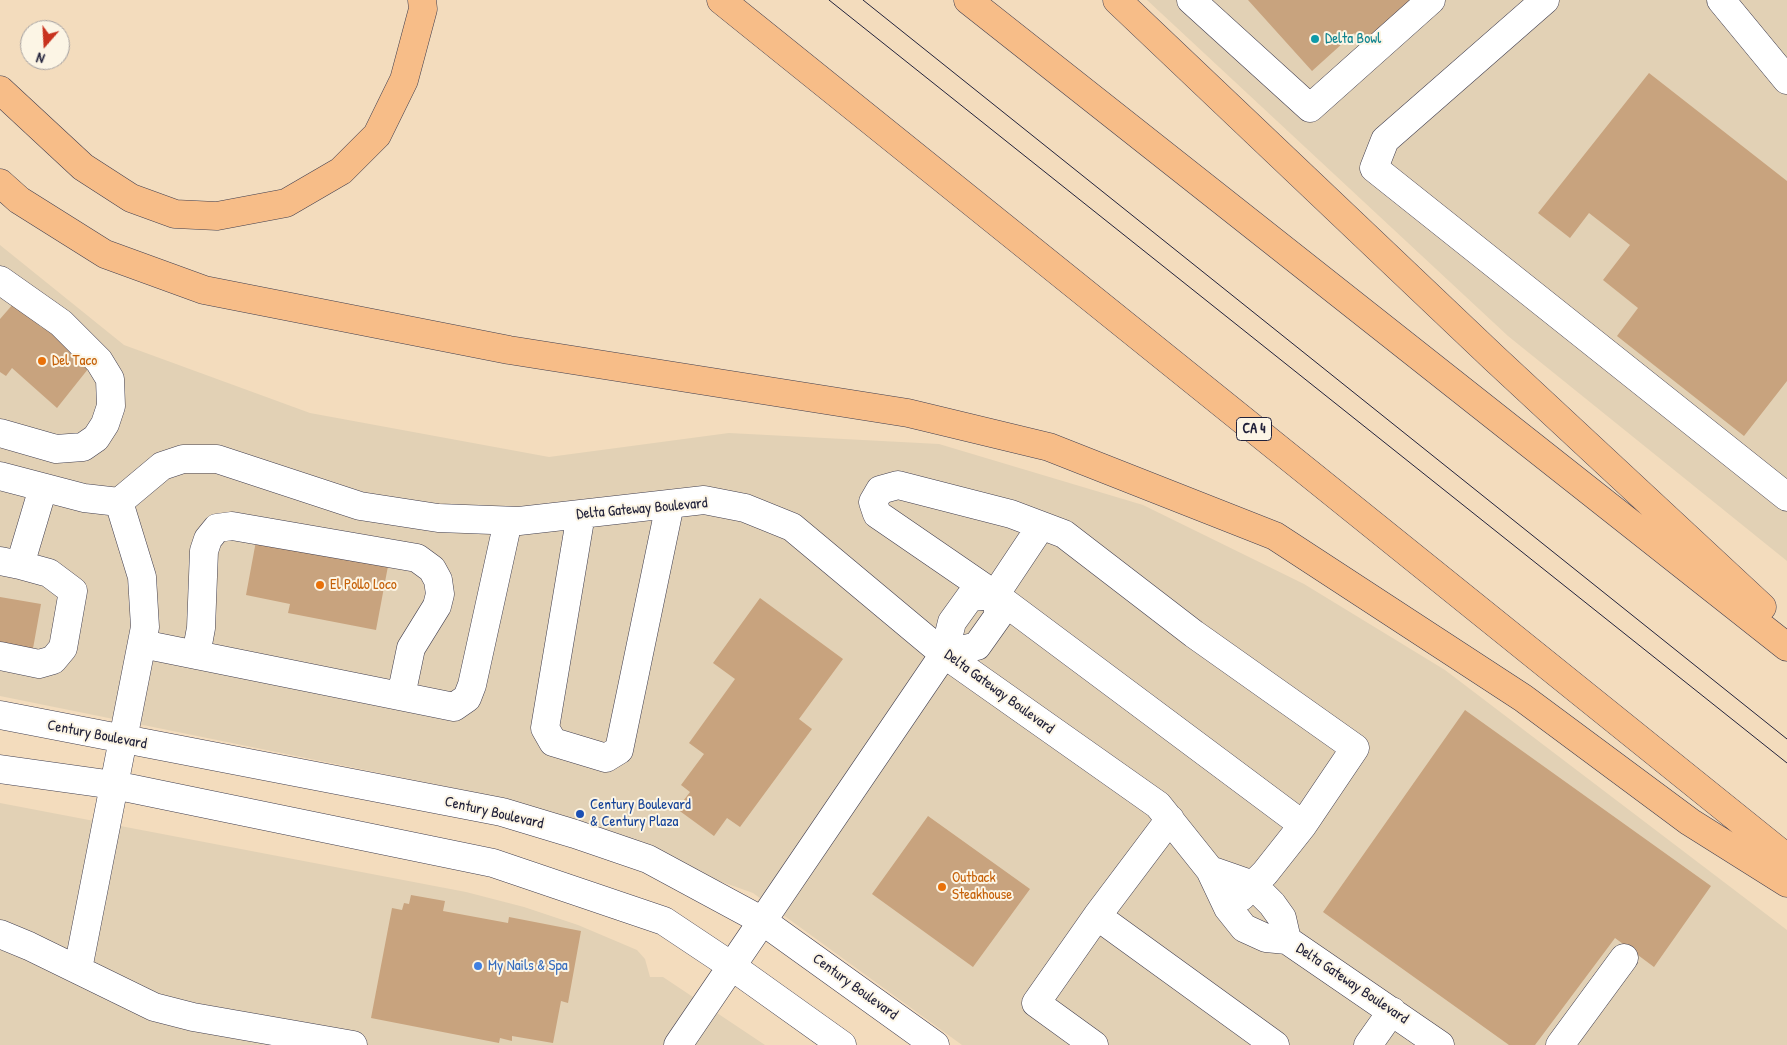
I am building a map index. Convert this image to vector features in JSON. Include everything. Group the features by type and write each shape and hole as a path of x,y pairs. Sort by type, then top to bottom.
{"highway":[{"path":"0,90 83,167 131,198 175,214 209,216 286,203 341,171 377,135 404,80 423,9 422,0"},
{"name":"CA 4","path":"721,0 1787,858"},
{"path":"968,0 1787,647"},
{"path":"1117,0 1494,358 1787,630"},
{"path":"0,182 19,200 105,254 204,290 509,350 908,413 1058,450 1275,536 1523,698 1690,822 1787,883"}],"street":[{"path":"1191,0 1310,108 1431,0"},
{"path":"1545,0 1385,140 1374,168 1787,497"},
{"path":"1721,0 1787,80"},
{"path":"0,280 61,323 99,361 110,379 111,406 105,424 96,438 82,447 56,449 0,433"},
{"name":"Delta Gateway Boulevard","path":"119,502 162,466 183,459 217,460 360,506 438,518 508,521 704,500 745,508 792,527 944,654 1158,805 1210,870 1228,908 1244,928 1266,938 1287,940 1440,1045"},
{"path":"0,476 84,498 119,502 142,577 145,627 78,969"},
{"path":"1228,908 1265,873 1303,825 1355,748 1194,634 1064,534 1012,514 898,485 880,490 873,502 877,514 996,595 1303,825"},
{"path":"0,656 39,664 53,660 63,648 73,591 49,573 10,563 43,488"},
{"path":"581,514 545,728 553,742 606,758 620,750 670,504"},
{"path":"142,644 454,707 467,698 472,685 508,521"},
{"path":"196,655 201,628 204,551 208,539 218,528 232,526 417,558 432,569 438,580 440,594 437,606 411,648 401,696"},
{"path":"678,1045 730,965 944,654 977,646 999,616 996,595 1041,526"},
{"name":"Century Boulevard","path":"0,715 502,812 576,834 648,859 761,920 935,1045"},
{"path":"0,768 114,785 493,863 664,922 730,965 842,1045"},
{"path":"1094,1045 1036,1003 1097,916 1170,819"},
{"name":"Delta Gateway Boulevard","path":"1210,870 1253,885 1272,904 1282,918 1287,940"},
{"path":"1097,916 1275,1045"},
{"path":"0,934 78,969 154,1007 193,1017 353,1045"},
{"path":"1560,1045 1624,958"},
{"path":"1368,1045 1392,1011"}],"shaded area":[{"path":"1147,0 1787,0 1787,561 1508,336"},
{"path":"0,245 124,345 310,413 549,457 729,433 939,444 1143,505 1304,584 1445,670 1787,930 1787,1045 962,1045 753,893 464,790 0,696"},
{"path":"0,803 466,892 524,907 578,925 637,950 645,959 650,977 663,977 765,1045 0,1045"}],"building":[{"name":"Delta Bowl","path":"1248,0 1415,0 1364,45 1354,33 1312,71"},
{"path":"1649,73 1787,181 1787,381 1744,436 1617,336 1638,308 1603,280 1630,245 1589,213 1570,238 1538,213"},
{"path":"14,303 41,327 52,332 92,364 57,408 12,368 6,376 0,372 0,319"},
{"path":"256,541 388,566 376,630 288,613 290,604 246,595"},
{"path":"0,597 41,604 32,654 0,648"},
{"path":"760,598 843,659 799,719 812,729 740,827 727,818 714,836 677,809 690,792 681,785 704,754 689,743 735,679 713,663"},
{"path":"1465,710 1711,886 1654,967 1615,938 1535,1045 1509,1045 1323,912"},
{"path":"928,816 1030,889 973,967 872,894"},
{"name":"My Nails & Spa","path":"411,895 445,901 443,911 508,923 509,917 581,931 568,1003 561,1001 553,1043 512,1036 512,1041 500,1038 499,1043 371,1018 392,908 402,910 404,903 409,904"}],"tram line":[{"path":"829,0 1787,763"},
{"path":"863,0 1787,739"}],"place":[{"name":"Delta Bowl","path":"1315,39"},
{"name":"Del Taco","path":"42,361"},
{"name":"El Pollo Loco","path":"320,585"},
{"name":"Century Boulevard & Century Plaza","path":"580,814"},
{"name":"Outback Steakhouse","path":"942,887"},
{"name":"My Nails & Spa","path":"478,966"}]}
